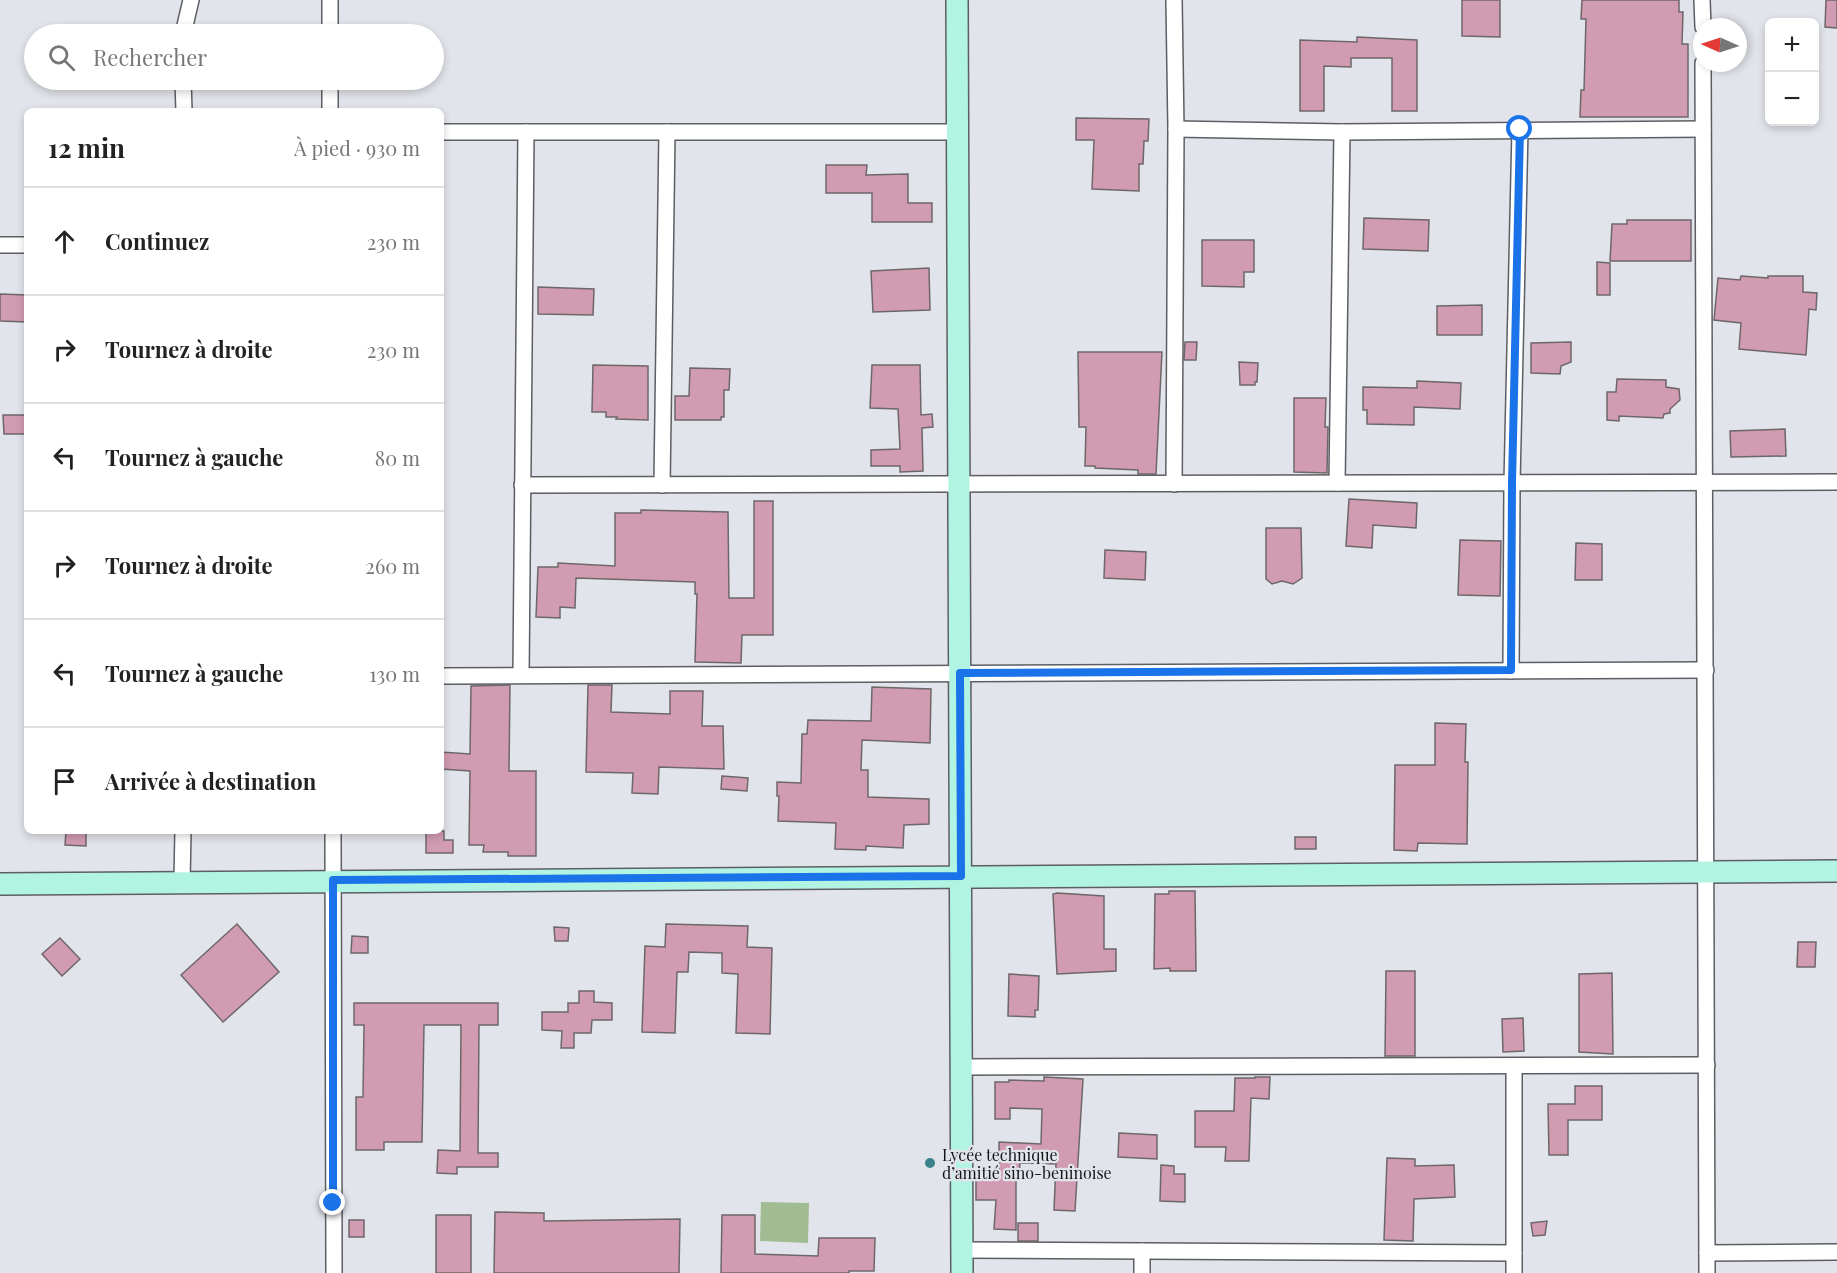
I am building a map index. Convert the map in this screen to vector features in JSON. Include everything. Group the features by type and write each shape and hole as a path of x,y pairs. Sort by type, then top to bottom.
{"street":[{"path":"185,24 191,0"},
{"path":"330,0 330,24"},
{"path":"957,0 962,1273"},
{"path":"1174,0 1176,129 1174,484"},
{"path":"1702,0 1702,18"},
{"path":"1703,72 1707,1273"},
{"path":"183,90 184,108"},
{"path":"330,90 330,108"},
{"path":"1176,129 1342,132 1703,129"},
{"path":"1511,670 1512,483 1520,129"},
{"path":"444,132 957,132"},
{"path":"521,675 526,132"},
{"path":"662,485 667,132"},
{"path":"1337,483 1342,132"},
{"path":"0,245 24,245"},
{"path":"522,485 1837,482"},
{"path":"444,676 1706,670"},
{"path":"182,881 183,834"},
{"path":"333,834 334,1273"},
{"path":"0,884 1837,871"},
{"path":"962,1067 1707,1065"},
{"path":"1514,1066 1514,1273"},
{"path":"962,1250 1514,1253"},
{"path":"1142,1251 1142,1273"},
{"path":"1707,1253 1837,1252"}],"green space":[{"path":"761,1202 809,1203 808,1243 760,1241"}],"building":[{"path":"1462,0 1500,0 1500,37 1462,36"},
{"path":"1582,0 1679,0 1679,12 1683,12 1682,44 1688,44 1688,117 1580,117 1581,90 1584,90 1586,19 1581,19"},
{"path":"1826,0 1837,0 1837,28 1825,27"},
{"path":"1357,37 1417,40 1417,111 1392,111 1392,58 1351,58 1351,67 1324,66 1324,111 1300,111 1300,40 1357,42"},
{"path":"1076,118 1149,119 1148,141 1144,141 1143,164 1139,164 1139,191 1092,189 1094,140 1076,140"},
{"path":"826,165 867,165 866,175 908,174 908,203 932,203 932,222 872,222 872,193 826,193"},
{"path":"1364,218 1429,220 1428,251 1363,249"},
{"path":"1627,220 1691,220 1691,261 1610,261 1612,224 1627,224"},
{"path":"1202,240 1254,240 1254,272 1244,272 1244,287 1202,286"},
{"path":"1597,262 1610,263 1610,295 1597,295"},
{"path":"929,268 930,310 873,312 871,271"},
{"path":"1741,276 1768,278 1768,276 1803,276 1803,292 1817,293 1816,310 1809,309 1806,355 1739,349 1741,323 1714,320 1718,278 1740,280"},
{"path":"538,287 594,289 593,315 538,314"},
{"path":"0,294 24,295 24,322 0,321"},
{"path":"1482,305 1482,335 1437,335 1437,306"},
{"path":"1185,342 1197,342 1196,360 1184,360"},
{"path":"1571,342 1571,362 1561,366 1560,374 1531,373 1531,343"},
{"path":"1078,352 1162,352 1156,474 1138,474 1138,470 1085,466 1086,427 1079,427"},
{"path":"1239,362 1258,363 1255,385 1240,385"},
{"path":"593,365 648,366 648,420 616,419 617,417 606,417 606,412 592,412"},
{"path":"872,365 920,365 921,415 932,414 933,427 922,428 923,471 900,472 900,466 871,466 871,450 900,449 898,409 870,408"},
{"path":"690,368 730,369 729,390 724,390 724,417 721,417 721,420 675,420 675,396 689,396"},
{"path":"1617,379 1666,380 1666,387 1679,389 1680,400 1670,409 1670,413 1664,414 1663,418 1619,416 1619,421 1607,420 1607,392 1616,392"},
{"path":"1417,381 1461,383 1460,409 1414,407 1414,425 1367,424 1367,410 1363,410 1363,387 1417,388"},
{"path":"1294,398 1326,398 1327,473 1294,472"},
{"path":"3,415 24,415 24,434 4,434"},
{"path":"1785,429 1786,456 1731,457 1730,431"},
{"path":"1349,499 1417,503 1416,528 1373,525 1372,548 1346,546"},
{"path":"754,501 773,501 773,635 742,635 741,663 695,662 697,594 695,594 695,582 576,578 575,608 560,607 560,618 536,617 538,567 558,567 558,563 615,566 615,513 641,513 641,510 728,512 729,598 754,598"},
{"path":"1266,528 1301,528 1302,578 1293,584 1282,581 1272,584 1266,579"},
{"path":"1460,540 1501,541 1500,596 1458,595"},
{"path":"1576,543 1602,544 1602,580 1575,580"},
{"path":"1105,550 1146,552 1145,580 1104,578"},
{"path":"510,685 509,771 536,771 536,856 508,856 508,852 483,852 484,845 469,845 470,771 444,769 444,752 470,754 471,686"},
{"path":"588,685 612,685 611,712 670,714 670,691 703,691 702,726 723,726 724,769 659,767 658,794 632,793 633,773 586,772"},
{"path":"872,687 931,689 930,743 862,740 861,770 868,770 868,797 929,799 929,824 904,825 903,848 866,846 866,850 835,849 836,823 778,821 777,782 801,783 802,734 807,734 808,720 871,721"},
{"path":"1435,723 1466,724 1467,844 1418,843 1417,851 1394,850 1395,765 1435,765"},
{"path":"722,776 748,778 747,791 721,789"},
{"path":"66,834 86,834 86,846 65,845"},
{"path":"426,834 444,834 444,840 453,840 453,853 426,853"},
{"path":"1295,837 1316,837 1316,849 1295,849"},
{"path":"1169,891 1195,891 1196,971 1154,969 1155,894 1169,894"},
{"path":"1053,894 1104,896 1104,949 1116,949 1116,971 1057,974"},
{"path":"237,924 279,972 223,1022 181,975"},
{"path":"666,924 748,926 747,947 772,948 770,1034 736,1033 738,974 722,973 722,953 689,952 688,972 677,972 675,1033 642,1032 645,946 665,947"},
{"path":"554,927 569,928 568,941 555,941"},
{"path":"352,936 368,937 368,953 351,953"},
{"path":"60,938 80,959 62,976 42,954"},
{"path":"1798,942 1816,942 1815,967 1797,967"},
{"path":"1386,971 1415,971 1415,1056 1385,1056"},
{"path":"1612,973 1613,1054 1579,1052 1579,974"},
{"path":"1009,974 1039,976 1038,1010 1035,1010 1035,1017 1008,1016"},
{"path":"579,991 594,991 594,1002 612,1003 612,1020 592,1020 591,1033 574,1033 574,1048 561,1048 562,1031 542,1030 542,1012 568,1012 568,1003 579,1003"},
{"path":"354,1003 498,1003 498,1025 479,1025 478,1153 498,1153 498,1167 457,1167 457,1174 437,1173 438,1150 460,1151 461,1025 424,1025 422,1142 384,1142 384,1150 356,1150 356,1097 363,1097 364,1025 354,1025"},
{"path":"1523,1018 1524,1051 1503,1052 1502,1019"},
{"path":"1044,1077 1083,1079 1075,1211 1054,1210 1056,1164 1020,1163 1019,1178 1016,1178 1016,1230 994,1229 996,1200 976,1200 976,1178 999,1178 999,1142 1041,1144 1042,1109 1010,1108 1010,1119 995,1119 995,1082 1044,1081"},
{"path":"1270,1077 1269,1099 1251,1098 1249,1161 1225,1161 1226,1147 1195,1147 1195,1111 1234,1111 1235,1078"},
{"path":"1575,1086 1602,1086 1602,1120 1568,1120 1568,1155 1549,1155 1548,1104 1575,1104"},
{"path":"1119,1133 1157,1135 1157,1159 1118,1157"},
{"path":"1387,1158 1415,1159 1415,1166 1454,1165 1455,1197 1414,1199 1413,1241 1384,1240"},
{"path":"1161,1165 1174,1166 1174,1174 1185,1174 1185,1202 1160,1201"},
{"path":"495,1212 544,1213 544,1221 680,1219 679,1273 494,1273"},
{"path":"436,1215 471,1215 471,1273 436,1273"},
{"path":"722,1215 755,1215 755,1254 818,1256 819,1238 875,1238 874,1271 721,1273"},
{"path":"349,1220 364,1220 364,1237 349,1237"},
{"path":"1547,1221 1545,1235 1533,1236 1531,1223"},
{"path":"1018,1223 1038,1223 1038,1241 1018,1241"}],"place":[{"name":"Lycée technique d’amitié sino-beninoise","path":"930,1163"}],"route":[{"path":"333,1203 333,880 961,876 960,673 1511,670 1512,483 1520,129"}]}
